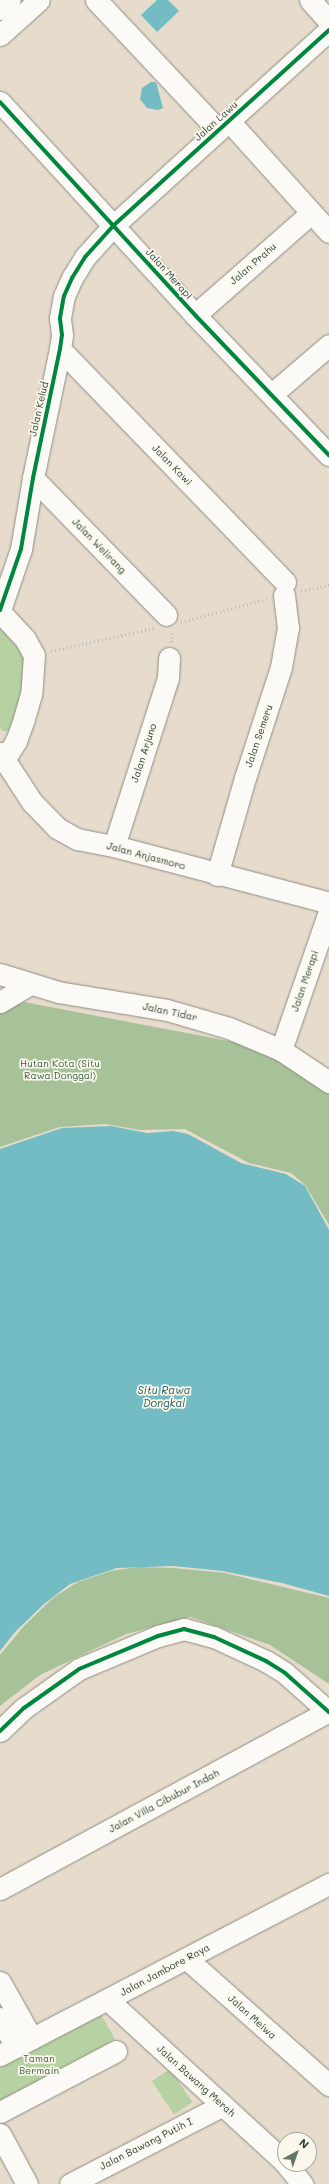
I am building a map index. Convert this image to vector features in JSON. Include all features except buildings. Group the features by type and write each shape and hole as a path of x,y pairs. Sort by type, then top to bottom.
{"street":[{"path":"0,9 10,0"},
{"path":"0,35 39,0"},
{"path":"96,0 224,125 329,232"},
{"path":"310,0 329,21"},
{"name":"Jalan Lawu","path":"114,225 329,30"},
{"name":"Jalan Merapi","path":"0,102 195,315 329,455"},
{"name":"Jalan Prahu","path":"195,315 312,213"},
{"name":"Jalan Kelud","path":"0,611 21,549 33,478 60,349 62,335 60,318 64,296 85,257 114,225"},
{"path":"272,394 329,345"},
{"name":"Jalan Kawi","path":"60,349 284,588"},
{"name":"Jalan Welirang","path":"33,478 166,615"},
{"name":"Jalan Semeru","path":"217,875 242,785 281,667 288,628 284,588"},
{"path":"0,611 25,639 34,655 27,706 16,741 2,757"},
{"name":"Jalan Arjuno","path":"114,846 168,678 168,658"},
{"name":"Jalan Anjasmoro","path":"2,757 29,797 58,828 77,839 114,846 217,875 329,903"},
{"name":"Jalan Merapi","path":"281,1050 329,911"},
{"name":"Jalan Tidar","path":"0,974 64,993 193,1016 229,1028 281,1050 329,1082"},
{"path":"0,1002 30,984"},
{"name":"Jalan Villa Cibubur Indah","path":"0,1731 24,1708 79,1669 158,1636 184,1629 214,1637 266,1661 285,1673 329,1712 0,1889"},
{"name":"Jalan Jambore Raya","path":"16,2047 329,1884"},
{"name":"Jalan Meiwa","path":"187,1959 325,2076"},
{"path":"0,1982 16,2047"},
{"name":"Jalan Bawang Merah","path":"108,2000 277,2155"},
{"path":"0,2018 16,2047"},
{"path":"0,2112 116,2051"},
{"name":"Jalan Bawang Putih I","path":"70,2184 223,2105"},
{"path":"0,2134 27,2184"},
{"name":"Jalan Bawang Merah","path":"292,2172 299,2183"}],"path":[{"path":"166,615 174,624 168,658"}],"green space":[{"path":"0,612 39,653 22,732 2,731 0,728"},
{"name":"Hutan Kota (Situ Rawa Donggal)","path":"24,1002 281,1051 329,1081 329,1225 306,1186 291,1173 249,1163 185,1129 140,1130 105,1124 60,1127 0,1147 0,1011"},
{"path":"137,1567 174,1568 225,1573 329,1598 329,1684 270,1645 190,1617 126,1634 40,1675 0,1706 0,1655 24,1626 54,1597 78,1582 111,1571"},
{"name":"Taman Bermain","path":"99,2011 115,2039 0,2105 0,2068"},
{"path":"170,2069 192,2102 174,2114 152,2081"}],"water":[{"path":"157,0 168,0 179,11 157,32 141,15"},
{"path":"151,82 156,82 163,108 158,110 147,108 140,99 142,88"},
{"name":"Situ Rawa Dongkal","path":"111,1126 147,1133 173,1131 188,1134 241,1163 286,1174 305,1186 329,1230 329,1596 282,1583 222,1571 174,1566 117,1568 70,1584 44,1604 15,1632 0,1651 0,1149 62,1128"}],"cycle path":[{"path":"0,610 21,549 33,478 60,349 62,335 60,318 64,296 72,278 85,257 114,225 329,30"},
{"path":"0,102 195,315 329,455"},
{"path":"0,1731 24,1708 79,1669 158,1636 184,1629 214,1637 266,1661 285,1673 329,1712"}]}
